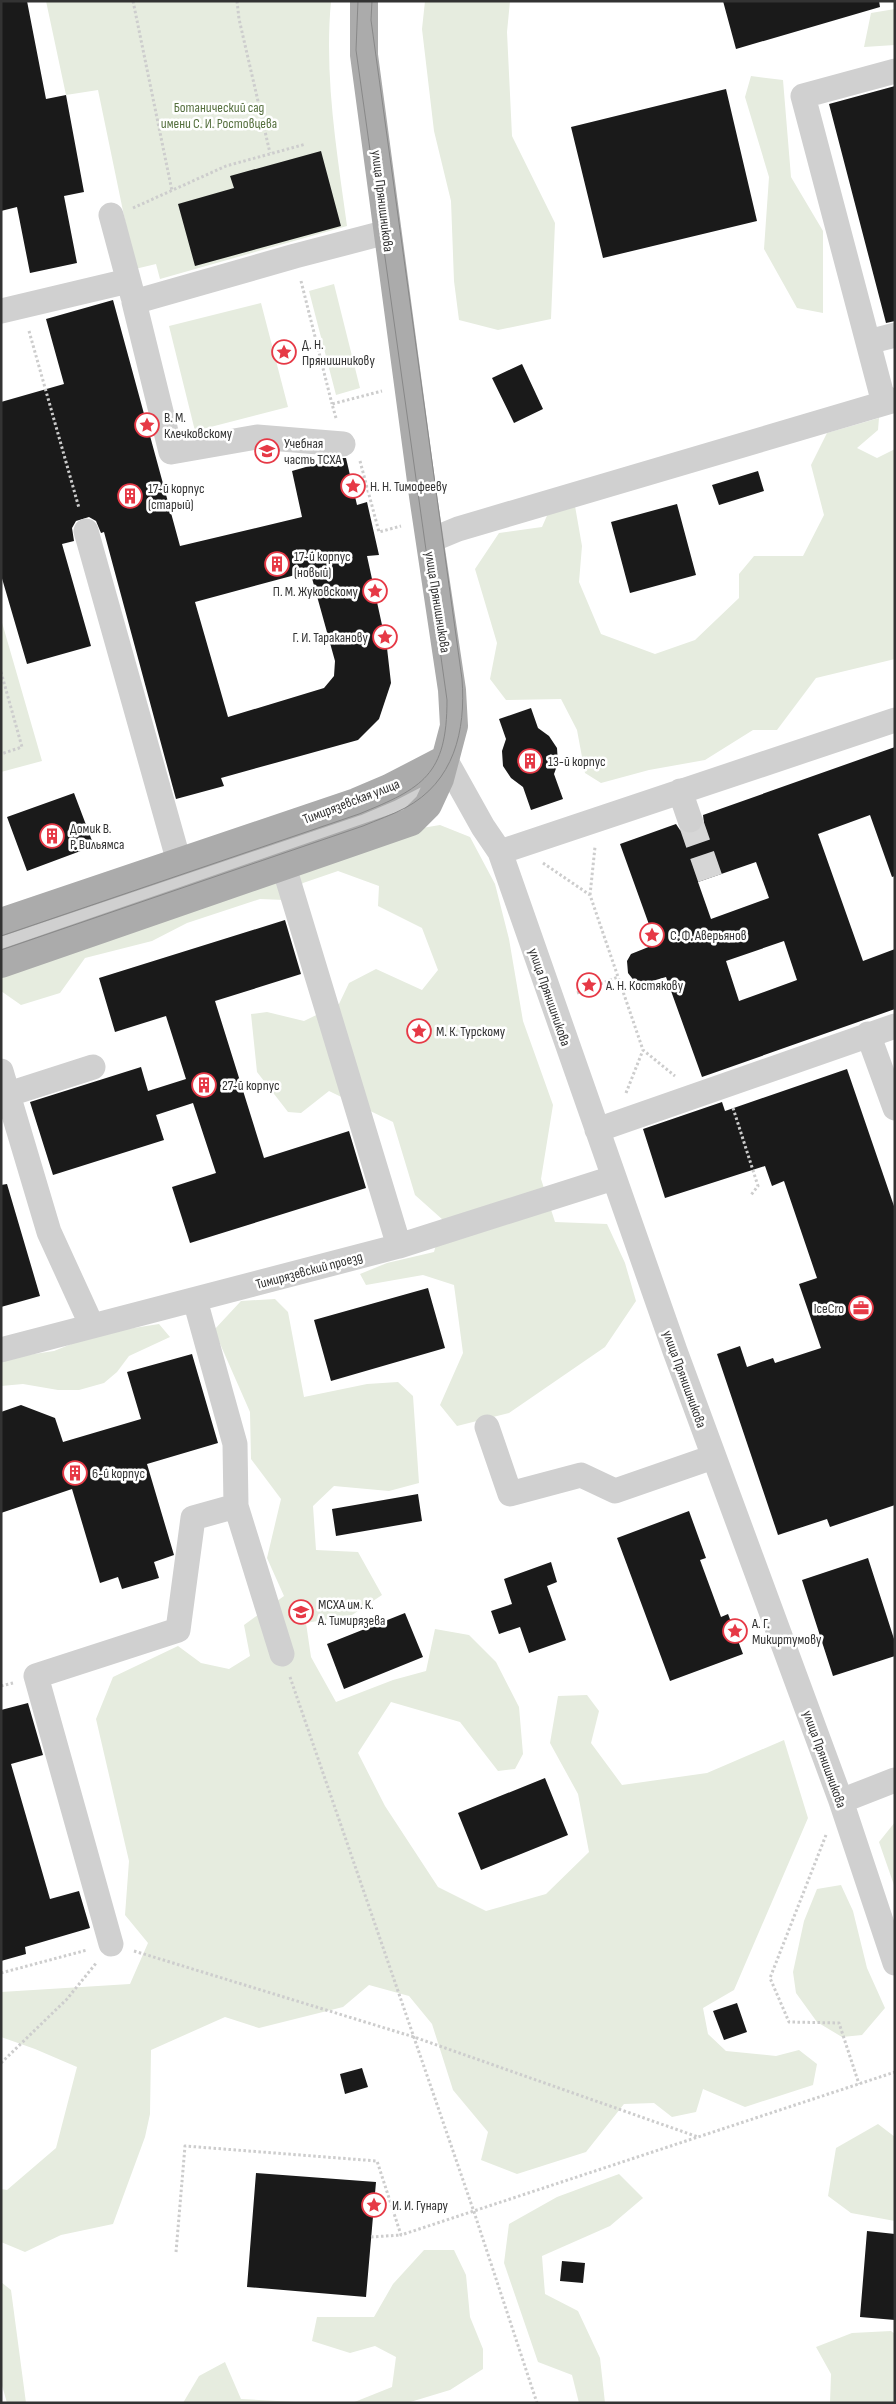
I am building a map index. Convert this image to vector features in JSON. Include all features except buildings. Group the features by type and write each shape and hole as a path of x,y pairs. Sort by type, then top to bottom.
{"main road":[{"name":"улица Прянишникова","path":"364,1 364,55 429,541 452,690 454,726 445,758"},
{"name":"Тимирязевская улица","path":"1,922 356,802 389,788 445,758"},
{"path":"1,964 410,822 428,805 445,758"}],"street":[{"path":"429,541 458,529 889,401 868,342 804,96 895,71"},
{"path":"111,214 171,452 257,438 343,444"},
{"path":"12,309 131,292 295,256 387,232"},
{"path":"868,342 895,335"},
{"path":"86,532 179,862"},
{"path":"509,849 895,720"},
{"path":"1,943 336,829 404,802 431,781 445,758"},
{"name":"улица Прянишникова","path":"445,758 483,827 509,849 605,1126 613,1178 713,1457 841,1801 895,1963"},
{"path":"680,791 690,820"},
{"path":"284,867 399,1246"},
{"path":"605,1126 895,1026"},
{"path":"868,1034 895,1108"},
{"path":"92,1326 49,1232 5,1083 94,1067"},
{"name":"Тимирязевский проезд","path":"1,1350 399,1246 613,1178"},
{"path":"195,1300 235,1444 236,1506 282,1654"},
{"path":"487,1427 510,1494 581,1475 615,1490 713,1457"},
{"path":"110,1944 36,1676 178,1630 193,1518 236,1506"},
{"path":"841,1801 895,1780"}],"path":[{"path":"133,1 172,190"},
{"path":"237,1 239,19 270,153"},
{"path":"111,214 124,212 226,166 306,144"},
{"path":"303,286 343,444 357,451 379,532 395,528"},
{"path":"12,309 86,532"},
{"path":"332,404 390,389"},
{"path":"1,672 22,747 1,754"},
{"path":"596,842 590,895 643,1050 697,1094"},
{"path":"509,849 590,895"},
{"path":"570,996 618,977"},
{"path":"605,1126 643,1050"},
{"path":"725,1084 758,1186 751,1194"},
{"path":"282,1654 474,2212 537,2403"},
{"path":"830,1833 825,1835 770,1978 788,2022 839,2023 859,2084"},
{"path":"1,1974 110,1944 414,2037 699,2137"},
{"path":"1,2063 67,2000 110,1944"},
{"path":"371,2238 401,2235 474,2212 895,2072"},
{"path":"176,2252 185,2146 378,2161 401,2235"}],"green space":[{"name":"Ботанический сад имени С. И. Ростовцева","path":"46,1 331,1 329,29 330,86 347,226 160,279 156,264 135,269 98,90 66,95"},
{"path":"425,1 510,1 507,32 512,136 555,223 551,319 498,330 459,320 454,281 451,201 434,131 422,29"},
{"path":"895,9 895,45 864,47 871,13"},
{"path":"751,76 783,80 791,177 823,231 823,313 797,308 764,249 769,177 745,97"},
{"path":"334,284 360,388 336,395 309,291"},
{"path":"261,303 288,407 195,431 169,326"},
{"path":"879,418 878,430 857,448 877,458 895,449 895,659 816,678 777,730 753,730 705,760 649,770 601,783 585,773 577,730 561,699 506,700 490,679 497,643 475,569 499,533 542,527 553,502 575,506 582,546 579,582 601,634 655,654 695,640 739,598 739,574 754,556 803,556 824,515 811,465 827,433"},
{"path":"1,619 42,761 1,772"},
{"path":"440,825 470,837 495,884 509,939 523,1021 553,1105 541,1179 555,1222 607,1224 625,1263 636,1301 605,1347 509,1413 457,1426 440,1405 463,1353 454,1285 423,1275 366,1285 360,1274 387,1263 434,1252 443,1220 415,1195 393,1122 329,1091 301,1113 288,1112 257,1072 251,1014 267,1012 304,1021 339,1004 349,983 376,969 422,990 438,970 422,928 378,906 379,886 338,871 303,883 285,900 260,899 187,923 152,941 85,958 60,993 21,1005 1,991 1,964 404,831"},
{"path":"275,1299 288,1312 304,1397 367,1384 398,1382 413,1396 419,1483 389,1491 334,1486 313,1506 316,1550 358,1552 382,1595 352,1615 306,1623 311,1657 336,1702 393,1680 426,1671 435,1629 469,1635 496,1662 519,1707 523,1754 515,1769 498,1771 460,1722 391,1702 358,1753 385,1806 438,1887 486,1911 546,1894 589,1852 578,1794 550,1743 558,1696 587,1695 599,1711 591,1743 622,1785 707,1773 784,1740 808,1818 734,1990 703,2008 708,2034 726,2051 776,2056 799,2050 817,2064 813,2085 745,2107 703,2089 696,2112 672,2117 654,2103 624,2104 586,2152 517,2174 481,2160 488,2132 453,2090 432,2024 409,1996 369,1985 343,2007 259,2028 225,2017 151,2050 150,2114 145,2137 113,2224 61,2235 25,2252 1,2242 1,2189 7,2190 56,2148 77,2067 1,2037 1,1992 130,1984 148,1943 125,1915 129,1861 96,1719 113,1677 178,1646 201,1663 229,1669 250,1656 244,1625 284,1596 267,1558 281,1499 251,1459 250,1412 214,1330 241,1301"},
{"path":"159,1324 170,1337 129,1356 117,1372 104,1383 79,1390 58,1390 23,1384 1,1386 1,1359 54,1351 96,1334"},
{"path":"895,1822 895,1888 879,1842"},
{"path":"841,1885 853,1911 867,1968 885,2008 862,2035 842,2037 817,2022 796,1993 793,1972 804,1921 817,1889"},
{"path":"878,2124 895,2137 895,2221 851,2213 828,2196 836,2148"},
{"path":"619,2174 643,2198 610,2226 542,2256 545,2294 578,2311 600,2358 605,2403 579,2403 572,2375 538,2362 504,2263 509,2224 557,2197"},
{"path":"424,2250 454,2250 466,2275 470,2317 483,2349 483,2369 450,2390 407,2403 352,2403 392,2387 396,2357 375,2346 350,2353 312,2341 317,2317 374,2317 393,2284"},
{"path":"1,2282 11,2290 26,2403 7,2403 1,2382"},
{"path":"891,2331 895,2334 895,2403 830,2403 831,2374 816,2347 852,2333"},
{"path":"225,2362 241,2399 314,2403 183,2403 199,2376"}],"tunnel":[{"path":"690,820 710,878"}],"tram line":[{"path":"1,936 359,814 400,796 415,786 427,775 436,762 442,746 446,725 447,700 356,50 358,1"},
{"path":"1,950 363,826 395,813 422,797 435,784 446,769 453,753 459,736 462,717 462,679 371,20 372,1"}],"place":[{"name":"Д. Н. Прянишникову","path":"284,352"},
{"name":"В. М. Клечковскому","path":"147,425"},
{"name":"Учебная часть ТСХА","path":"267,451"},
{"name":"Н. Н. Тимофееву","path":"353,486"},
{"name":"17-й корпус (старый)","path":"130,496"},
{"name":"17-й корпус (новый)","path":"277,564"},
{"name":"П. М. Жуковскому","path":"375,591"},
{"name":"Г. И. Тараканову","path":"385,637"},
{"name":"13-й корпус","path":"530,761"},
{"name":"Домик В. Р. Вильямса","path":"52,836"},
{"name":"С. Ф. Аверьянов","path":"652,935"},
{"name":"А. Н. Костякову","path":"589,985"},
{"name":"М. К. Турскому","path":"419,1031"},
{"name":"27-й корпус","path":"204,1085"},
{"name":"IceCro","path":"861,1308"},
{"name":"6-й корпус","path":"75,1473"},
{"name":"МСХА им. К. А. Тимирязева","path":"301,1612"},
{"name":"А. Г. Микиртумову","path":"735,1631"},
{"name":"И. И. Гунару","path":"374,2205"}]}
